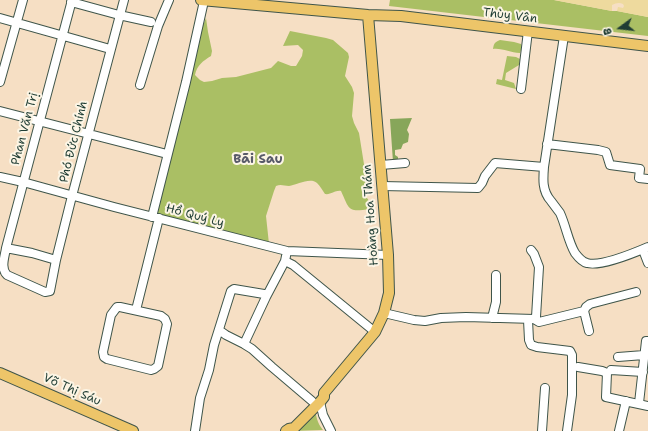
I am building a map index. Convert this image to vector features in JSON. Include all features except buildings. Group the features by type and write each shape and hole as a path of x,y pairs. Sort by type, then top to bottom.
{"main road":[{"name":"Thùy Vân","path":"201,0 368,15 401,16 528,30 648,46"},
{"name":"Hoàng Hoa Thám","path":"288,430 290,424 319,398 375,332 384,313 389,293 388,255 368,15"},
{"name":"Võ Thị Sáu","path":"0,372 133,431"}],"street":[{"path":"0,82 23,0"},
{"name":"Phó Đức Chính","path":"50,291 56,260 88,133 124,0"},
{"path":"140,85 158,26 169,0"},
{"path":"136,310 167,154 186,82 204,0"},
{"path":"71,1 119,15 151,22"},
{"name":"Phan Văn Trị","path":"50,291 45,292 7,275 4,271 3,265 23,182 71,1"},
{"path":"0,18 110,49"},
{"path":"521,89 528,30"},
{"path":"564,36 547,144 543,186 546,194 560,214 574,250 581,260 587,263 600,263 613,260 645,248 648,263"},
{"path":"0,111 167,154"},
{"path":"547,144 606,152 610,165 640,169 638,178 648,180"},
{"path":"381,165 405,162"},
{"path":"382,186 478,188 495,163 544,166"},
{"name":"Hồ Quý Ly","path":"0,177 287,251 388,255"},
{"path":"6,248 32,253 56,260"},
{"path":"531,250 539,267 536,317 531,320"},
{"path":"244,344 285,260 287,251"},
{"path":"285,260 375,332"},
{"path":"492,318 496,302 496,275"},
{"path":"195,431 200,398 214,345 231,291 234,289 264,294 266,297"},
{"path":"384,313 425,321 451,317 466,317 531,320 539,322 584,311 590,304 636,292"},
{"path":"120,306 136,310 161,316 165,319 167,324 158,366 151,370 104,357 103,352 111,315 117,307 120,306"},
{"path":"584,311 589,331"},
{"path":"531,320 529,340 531,345 570,351 572,355 572,395 567,431"},
{"path":"219,330 252,349 272,367 319,398 323,415 331,431"},
{"path":"639,403 647,341"},
{"path":"618,357 644,355"},
{"path":"578,367 607,373 606,397 648,406"},
{"path":"611,370 643,372"},
{"path":"542,431 545,388"},
{"path":"619,431 626,401"}],"green space":[{"path":"390,0 554,0 648,17 648,36 389,6"},
{"path":"206,18 212,51 211,56 199,66 195,75 204,82 236,77 271,68 278,61 291,66 296,66 302,56 303,50 298,45 283,46 290,31 333,40 348,53 349,57 345,76 354,93 352,116 359,133 367,183 364,196 368,199 370,209 351,209 346,203 341,191 325,194 314,181 307,181 289,186 276,186 266,216 269,244 155,215 202,28"},
{"path":"500,40 521,44 522,47 520,53 493,49 495,43"},
{"path":"507,56 520,59 519,65 506,73 505,80 514,83 516,89 496,84 497,79 502,80"},
{"path":"412,118 407,130 409,134 408,142 403,144 401,149 395,150 395,155 398,157 398,161 393,162 390,119"},
{"path":"315,407 319,425 323,430 292,431"}],"sand":[{"path":"554,0 648,0 648,17 617,11 618,7 623,8 624,6 620,3 612,5 612,11"}],"district":[{"name":"Bãi Sau","path":"258,160"}]}
